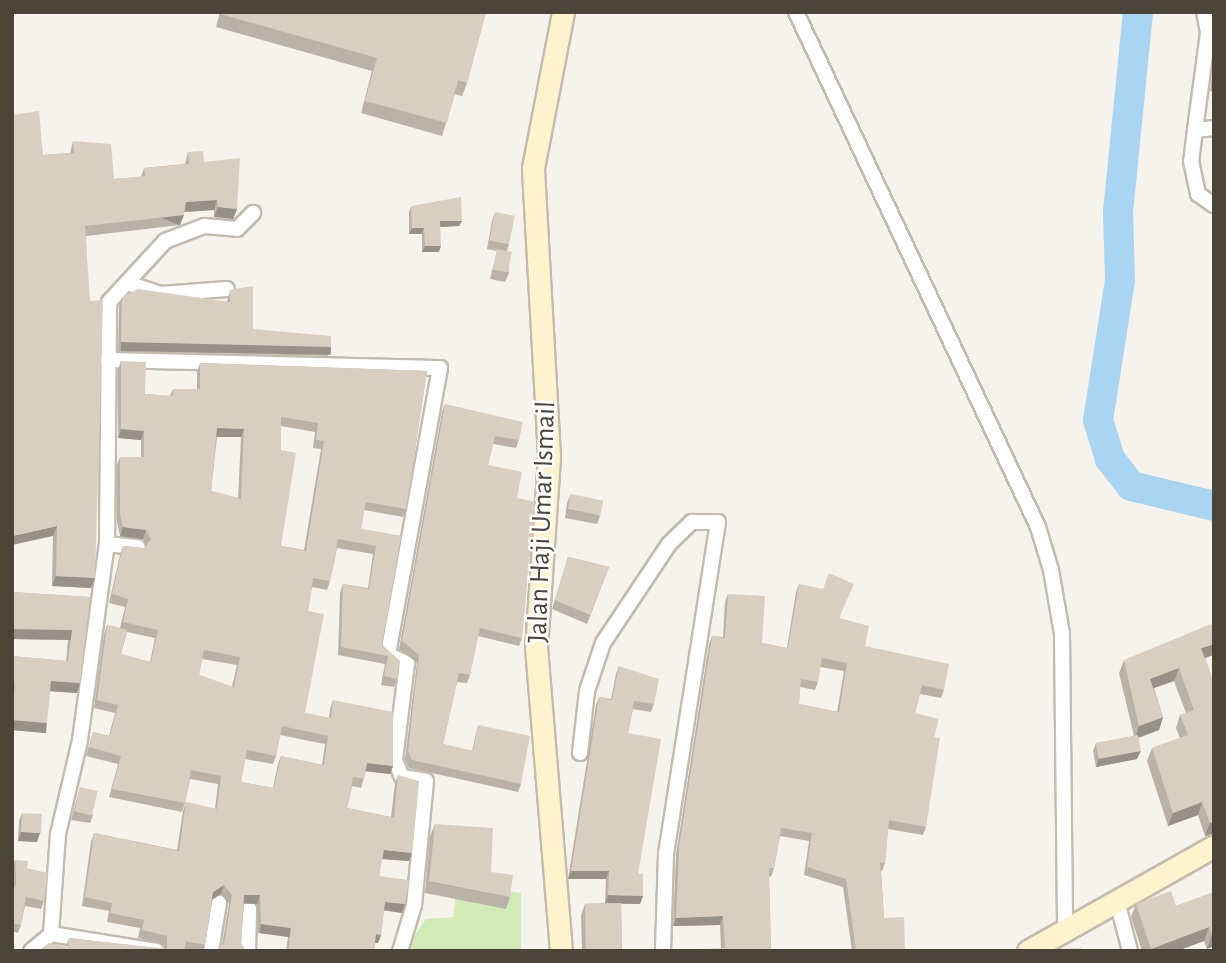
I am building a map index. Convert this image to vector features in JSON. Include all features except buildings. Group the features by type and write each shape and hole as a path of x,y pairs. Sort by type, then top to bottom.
{"main road":[{"name":"Jalan Haji Umar Ismail","path":"561,951 536,609 549,456 533,168 563,12"},
{"path":"1028,951 1214,846"}],"street":[{"path":"796,12 1038,527 1051,570 1064,674 1065,930"},
{"path":"1204,12 1208,32 1195,130 1193,183 1214,205"},
{"path":"1195,130 1214,128"},
{"path":"31,951 51,934 58,834 80,740 107,544 109,302 172,237 204,226 237,229 253,213"},
{"path":"127,283 161,294 228,289"},
{"path":"108,360 440,368 388,655 407,663 395,760 402,777 426,781 414,905 400,951"},
{"path":"580,753 587,691 603,643 669,544 692,522 718,522 667,843 663,951"},
{"path":"107,544 138,547"},
{"path":"76,597 100,598"},
{"path":"1117,901 1130,951"},
{"path":"211,951 219,903"},
{"path":"248,951 250,909"},
{"path":"51,934 157,951"}],"green space":[{"path":"457,884 521,893 521,951 403,951 426,919 453,917"}],"waterway":[{"path":"1138,12 1118,212 1120,280 1098,420 1110,459 1131,486 1214,506"}]}
